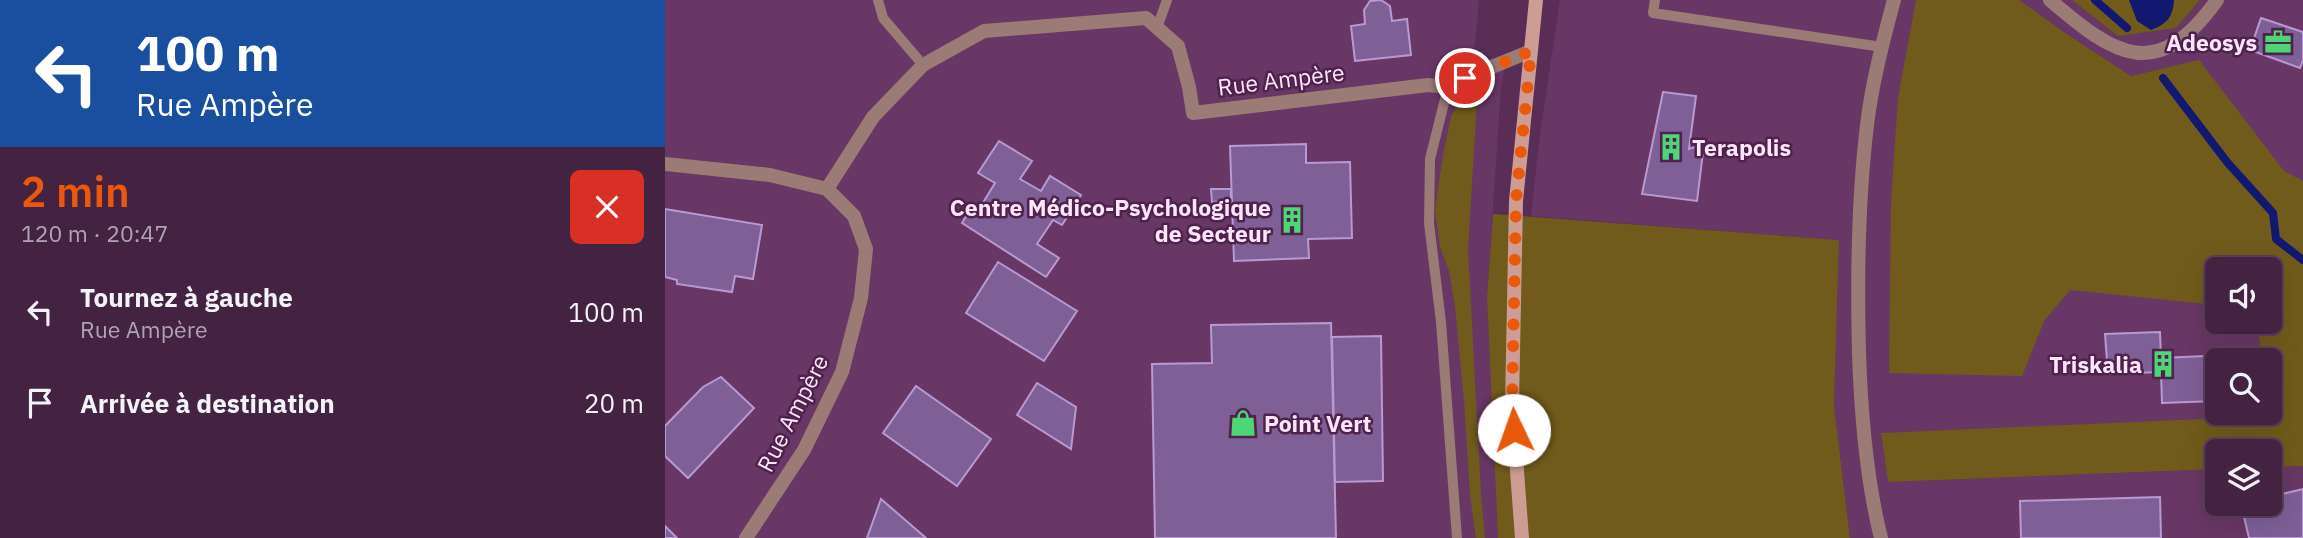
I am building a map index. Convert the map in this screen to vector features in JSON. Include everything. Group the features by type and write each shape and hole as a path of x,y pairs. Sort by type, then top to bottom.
{"main road":[{"path":"1523,538 1512,404 1516,201 1536,0"}],"street":[{"path":"1881,538 1872,502 1861,394 1858,301 1868,123 1894,0"},
{"path":"2050,0 2078,24 2116,48 2141,54 2166,49 2186,36 2217,0"},
{"path":"665,164 770,175 827,189 873,117 923,65 984,31 1146,18 1157,28"},
{"name":"Rue Ampère","path":"1157,28 1178,46 1193,113 1428,85 1448,88"},
{"path":"1448,88 1465,78 1531,51"},
{"name":"Rue Ampère","path":"746,538 804,450 842,372 861,298 866,249 854,216 827,189"}],"lane":[{"path":"878,0 883,18 923,65"},
{"path":"1157,28 1167,0"},
{"path":"1655,0 1653,13 1882,47"},
{"path":"1448,88 1430,159 1429,223 1441,322 1457,538"}],"shaded area":[{"path":"665,0 1479,0 1473,63 1507,54 1501,86 1487,296 1498,538 665,538"},
{"path":"1560,0 2072,0 2118,36 2176,28 2200,0 2303,0 2303,181 2284,172 2199,61 2131,76 2063,32 2209,257 2205,257 2205,334 2259,334 2260,348 2205,348 2205,420 1881,433 1888,482 2205,469 2205,516 2282,516 2282,467 2303,466 2303,538 1850,538 1834,406 1839,240 1531,216"},
{"path":"1916,0 2019,0 2131,76 2199,60 2284,171 2303,181 2303,466 2282,467 2282,439 2205,439 2205,469 1888,482 1881,433 2205,419 2205,425 2282,425 2282,348 2260,348 2259,334 2282,334 2282,257 2205,257 2205,304 2070,290 2044,321 2022,376 1889,373 1891,202 1898,98"},
{"path":"2072,0 2200,0 2176,28 2118,36"},
{"path":"2129,0 2174,0 2168,19 2151,30 2137,21"},
{"path":"1478,84 1468,249 1485,538 1476,538 1455,307 1449,271 1440,247 1435,210 1451,117 1464,93"},
{"path":"1493,214 1839,240 1834,406 1850,538 1498,538 1487,297"}],"building":[{"path":"1381,0 1390,6 1392,21 1407,19 1411,55 1355,61 1351,26 1365,24 1364,10 1370,1"},
{"name":"Adeosys","path":"2261,18 2303,32 2303,60 2300,68 2250,50"},
{"name":"Terapolis","path":"1663,92 1696,96 1689,149 1704,144 1697,201 1642,194"},
{"path":"999,141 1032,161 1020,179 1041,191 1050,176 1081,195 1062,225 1053,220 1037,244 1059,258 1046,277 962,223 970,210 976,214 995,183 978,173"},
{"name":"Centre Médico-Psychologique de Secteur","path":"1306,144 1306,163 1350,162 1352,238 1308,239 1309,258 1234,261 1230,146"},
{"path":"1211,189 1231,189 1231,201 1212,202"},
{"path":"665,209 762,225 753,279 735,276 732,292 677,284 677,280 665,277"},
{"path":"998,262 1077,311 1044,361 966,313"},
{"name":"Point Vert","path":"1331,323 1336,538 1155,538 1152,364 1212,363 1211,325"},
{"name":"Triskalia","path":"2160,332 2161,358 2205,356 2205,401 2162,403 2161,372 2108,374 2105,334"},
{"path":"1381,336 1383,481 1335,482 1332,337"},
{"path":"721,377 754,408 688,478 665,456 665,426 703,387"},
{"path":"1037,383 1076,407 1071,449 1017,415"},
{"path":"916,386 991,439 957,486 883,433"},
{"path":"2303,489 2303,538 2249,538 2244,516 2282,516 2282,494"},
{"path":"2160,497 2161,538 2021,538 2020,501"},
{"path":"881,499 926,538 867,538"},
{"path":"665,526 677,538 665,538"}],"waterway":[{"path":"2095,0 2127,28"},
{"path":"2163,78 2227,162 2273,213 2276,239 2303,260"}],"place":[{"name":"Adeosys","path":"2278,42"},
{"name":"Terapolis","path":"1671,147"},
{"name":"Centre Médico-Psychologique de Secteur","path":"1292,220"},
{"name":"Triskalia","path":"2163,364"},
{"name":"Point Vert","path":"1243,423"}],"route":[{"path":"1465,78 1531,51 1516,201 1512,404 1514,430"}]}
